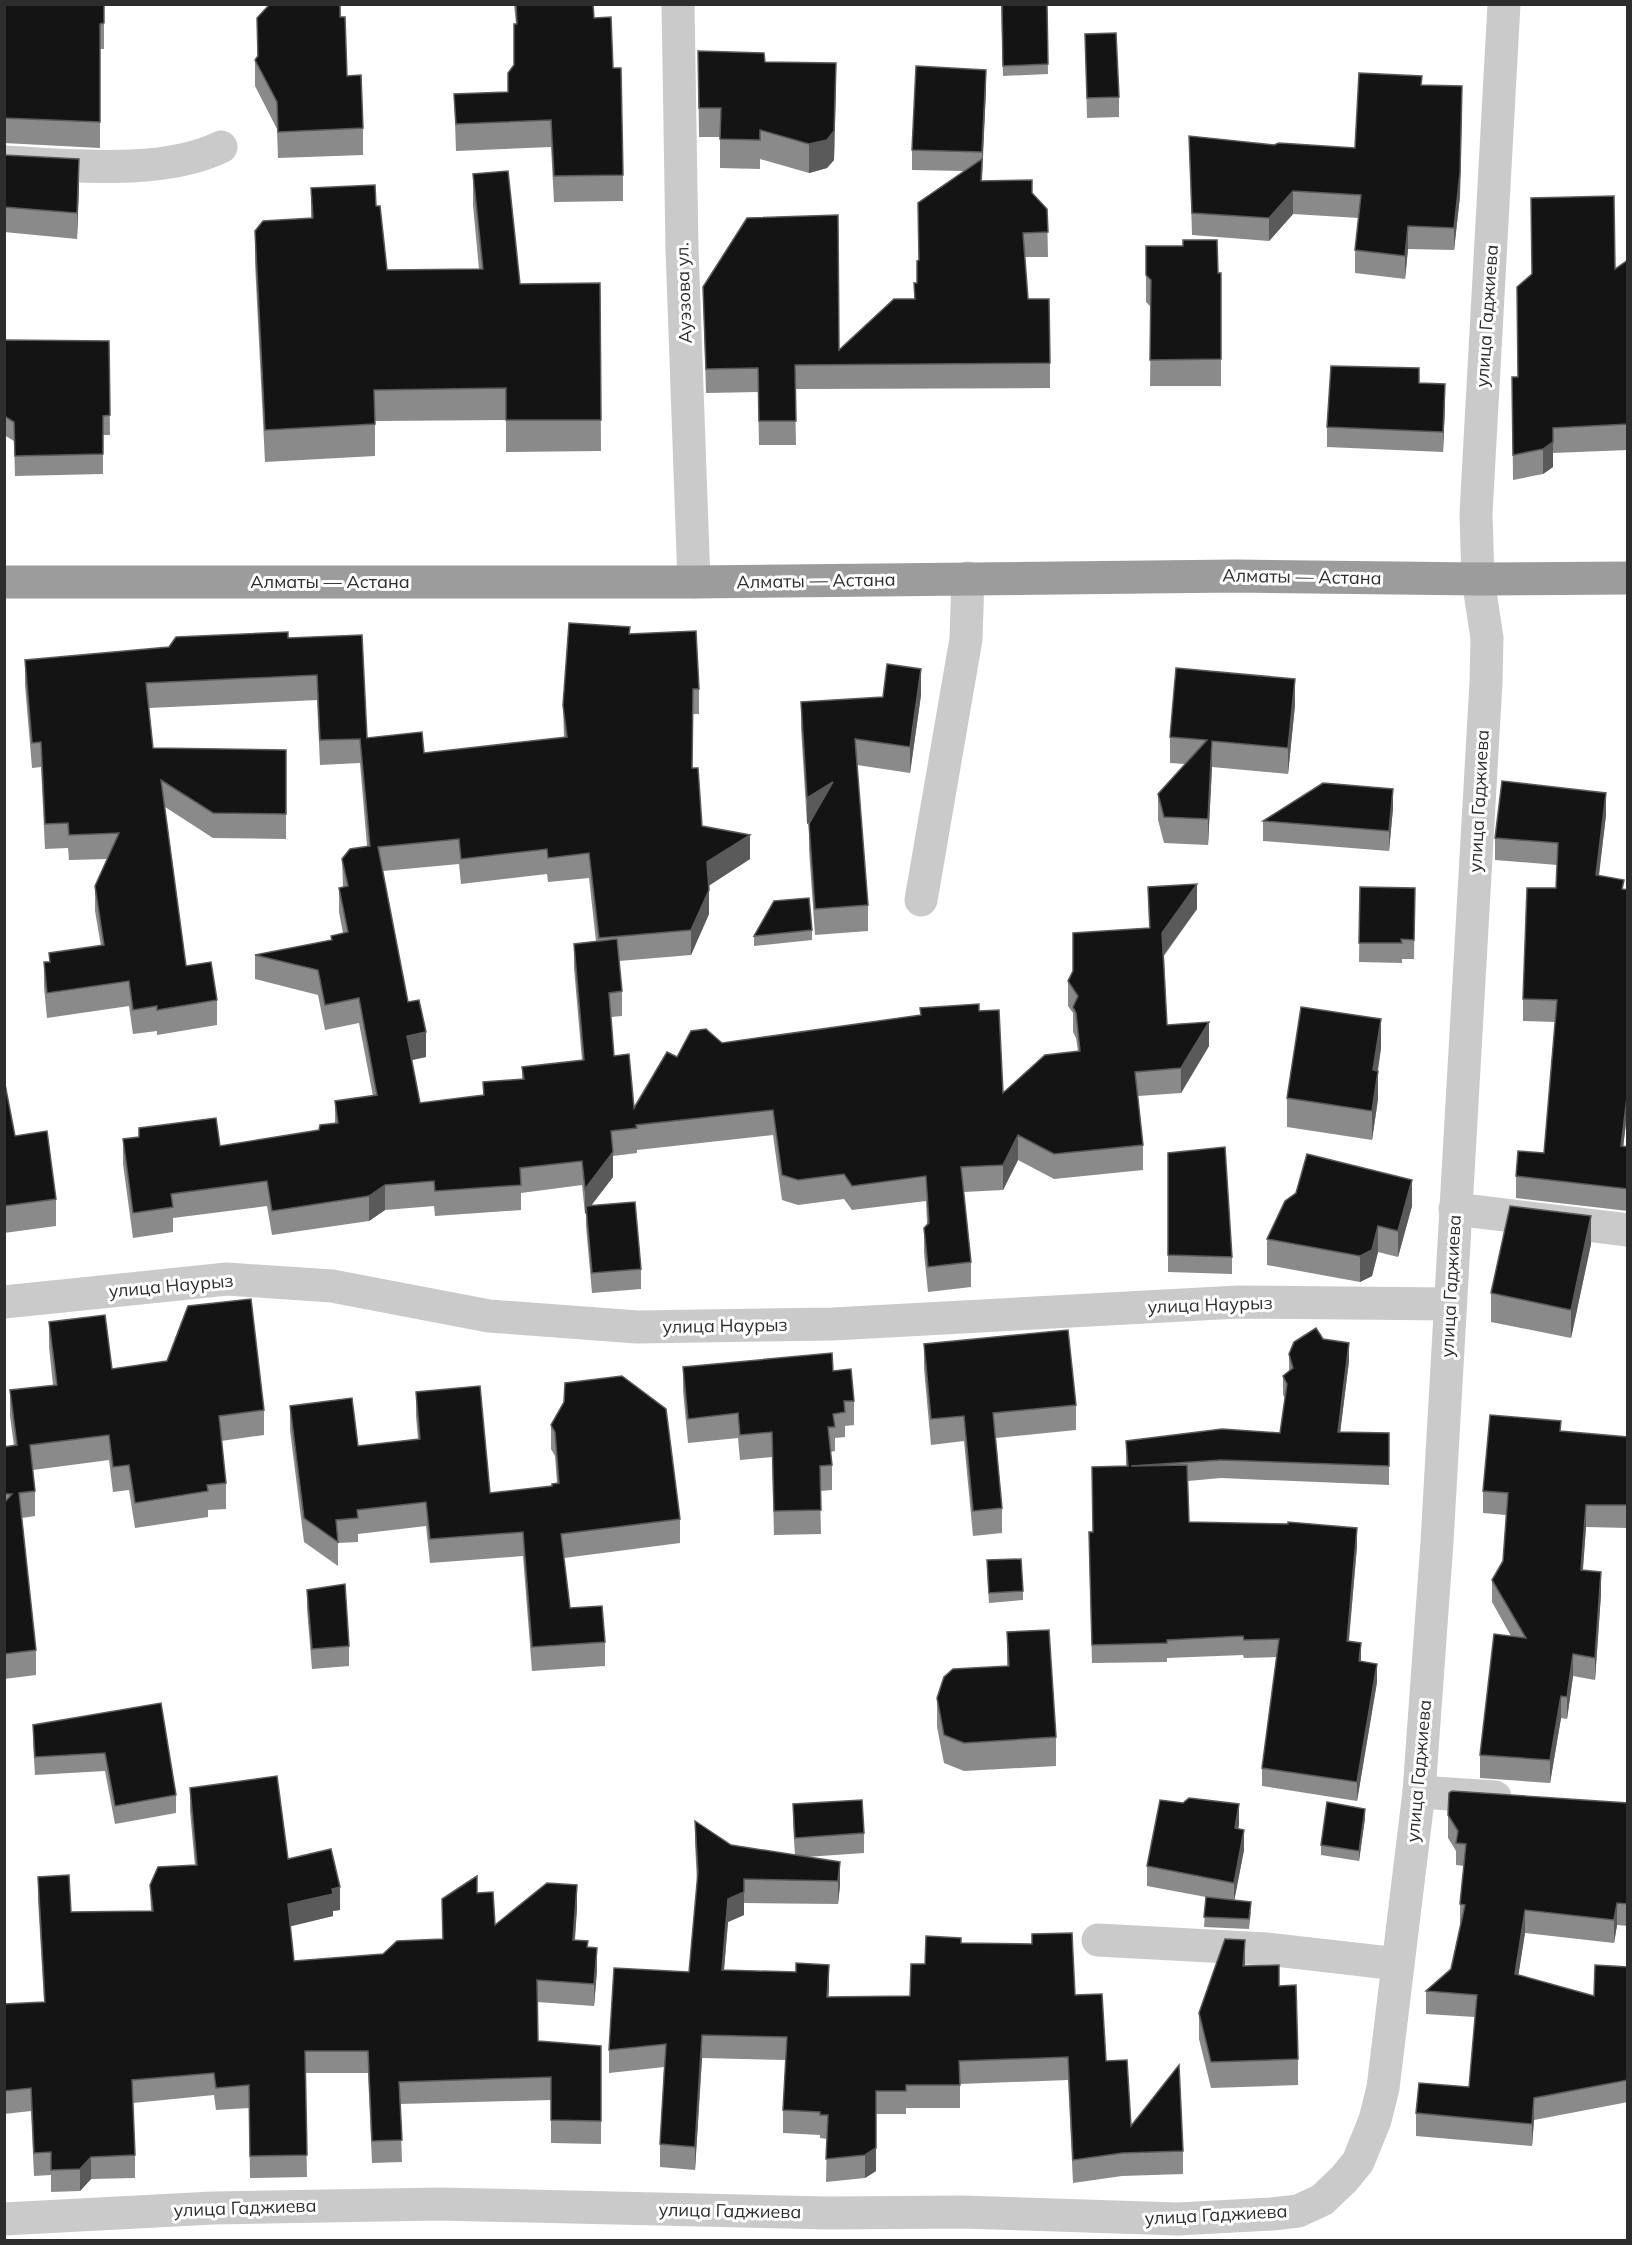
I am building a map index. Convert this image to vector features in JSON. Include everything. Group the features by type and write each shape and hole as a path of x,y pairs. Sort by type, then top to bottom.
{"highway":[{"name":"Алматы — Астана","path":"4,582 694,582 1236,576 1628,578"}],"street":[{"name":"Ауэзова ул.","path":"678,4 682,249 694,582"},
{"name":"улица Гаджиева","path":"4,2219 213,2208 440,2204 833,2227 962,2212 1178,2219 1298,2211 1322,2200 1358,2163 1376,2120 1383,2088 1419,1792 1437,1542 1486,682 1487,638 1478,579 1476,503 1504,4"},
{"path":"4,162 148,164 202,156 221,147"},
{"path":"921,900 966,639 968,579"},
{"path":"1455,1209 1628,1230"},
{"name":"улица Наурыз","path":"4,1302 227,1279 332,1286 489,1316 637,1327 833,1324 1238,1302 1449,1304"},
{"path":"1419,1792 1522,1799"},
{"path":"1098,1940 1266,1949 1398,1964"}],"building":[{"path":"4,4 104,4 104,23 100,24 100,122 4,118"},
{"path":"270,4 340,4 340,17 345,17 347,76 361,75 363,128 278,132 277,102 255,60 258,56 257,18"},
{"path":"516,4 593,4 594,18 611,17 613,68 621,68 623,175 554,176 551,120 456,124 454,94 508,92 508,73 514,65"},
{"path":"1002,4 1047,4 1048,64 1003,66"},
{"path":"1116,33 1119,97 1087,98 1085,34"},
{"path":"698,51 764,53 765,62 836,63 834,131 827,140 809,144 760,130 760,140 720,139 721,108 699,108"},
{"path":"916,66 986,70 982,152 912,150"},
{"path":"1359,73 1422,76 1421,85 1462,86 1460,173 1454,228 1408,226 1405,256 1355,250 1361,195 1293,191 1269,218 1192,213 1189,136 1274,145 1279,143 1355,148"},
{"path":"4,155 79,159 77,213 4,207"},
{"path":"982,159 981,181 1032,180 1032,193 1047,209 1048,232 1023,233 1028,299 1049,299 1050,363 795,365 796,421 759,421 758,368 706,369 703,287 747,218 838,215 839,350 894,299 915,299 914,283 917,283 917,261 919,260 918,203"},
{"path":"508,171 520,284 600,283 601,420 506,420 506,388 374,390 375,424 265,430 255,231 263,221 313,218 311,188 375,185 376,206 380,206 387,270 483,269 473,174"},
{"path":"1614,196 1615,269 1628,260 1628,424 1553,428 1553,442 1543,449 1513,455 1512,377 1518,377 1517,287 1532,274 1531,198"},
{"path":"1183,240 1217,240 1218,273 1221,273 1221,359 1150,360 1151,280 1146,275 1146,246 1183,246"},
{"path":"4,340 109,341 110,415 103,416 103,454 15,456 14,422 4,416"},
{"path":"1331,366 1419,368 1419,383 1445,384 1443,432 1327,427"},
{"path":"569,623 630,627 629,634 696,631 699,689 693,689 692,768 698,768 702,826 750,835 707,862 709,890 691,930 599,938 589,853 548,858 547,849 461,859 459,839 378,847 408,1002 419,1000 426,1032 407,1036 420,1103 484,1095 483,1082 524,1079 522,1067 584,1060 574,944 617,939 622,991 609,993 614,1056 629,1054 634,1108 667,1052 677,1057 691,1031 706,1029 722,1043 921,1015 920,1008 979,1004 979,1011 999,1010 1003,1093 1045,1055 1080,1051 1076,1013 1073,1007 1078,996 1068,981 1073,971 1073,933 1150,928 1148,887 1197,884 1162,933 1167,1025 1209,1022 1181,1068 1135,1072 1143,1145 1054,1154 1018,1135 1003,1165 961,1167 971,1262 928,1267 924,1228 929,1223 926,1176 852,1186 844,1174 798,1180 782,1175 773,1110 636,1125 637,1128 611,1131 613,1152 585,1189 582,1161 520,1168 521,1185 435,1191 434,1181 385,1185 369,1196 272,1211 267,1181 171,1194 173,1207 133,1213 123,1139 139,1137 139,1128 216,1118 220,1146 319,1130 320,1125 338,1123 335,1101 377,1095 359,998 325,1005 318,970 255,955 332,940 331,936 348,932 339,888 348,886 342,859 350,849 370,846 360,739 320,740 317,675 146,683 153,748 286,750 286,814 213,813 161,780 186,966 211,962 217,1000 157,1010 157,1006 133,1010 129,981 47,993 44,962 50,962 49,953 104,945 95,886 119,833 69,835 68,823 45,824 41,742 32,743 25,660 169,647 176,637 288,632 288,638 362,635 367,738 422,732 424,753 567,737 563,705"},
{"path":"887,664 921,669 910,747 855,739 868,905 815,909 809,824 833,782 807,798 801,702 883,697"},
{"path":"1176,668 1295,679 1288,748 1212,741 1208,819 1164,817 1158,794 1207,740 1170,737"},
{"path":"1502,781 1606,793 1596,875 1624,880 1622,889 1628,890 1628,1089 1621,1146 1628,1147 1628,1189 1516,1176 1518,1151 1544,1153 1557,1000 1523,999 1527,888 1556,888 1558,843 1495,838"},
{"path":"1323,783 1393,789 1389,831 1263,821"},
{"path":"1360,887 1415,888 1414,940 1401,939 1402,943 1359,943"},
{"path":"809,898 812,930 754,936 774,901"},
{"path":"1301,1007 1381,1019 1373,1070 1378,1071 1372,1111 1287,1098"},
{"path":"4,1079 15,1136 47,1131 56,1199 4,1206"},
{"path":"1225,1147 1232,1257 1168,1255 1168,1153"},
{"path":"1307,1154 1412,1180 1398,1231 1378,1226 1372,1250 1360,1256 1267,1239 1285,1201 1296,1193"},
{"path":"635,1202 641,1269 592,1273 586,1206"},
{"path":"1510,1206 1591,1216 1571,1310 1491,1293"},
{"path":"251,1299 264,1410 219,1416 226,1483 207,1485 208,1491 135,1503 129,1465 113,1467 109,1435 30,1445 35,1491 19,1493 36,1650 4,1654 4,1503 12,1494 4,1494 4,1447 17,1445 10,1390 57,1385 49,1322 105,1315 112,1369 167,1361 188,1306"},
{"path":"1316,1328 1323,1339 1349,1343 1338,1432 1389,1433 1389,1466 1221,1460 1131,1466 1187,1465 1189,1522 1288,1524 1288,1522 1357,1528 1347,1641 1361,1643 1359,1661 1377,1664 1357,1782 1262,1768 1279,1639 1244,1640 1243,1636 1167,1640 1167,1643 1092,1645 1089,1532 1093,1532 1092,1467 1128,1466 1126,1441 1222,1429 1280,1433 1287,1384 1283,1376 1293,1368 1289,1354 1294,1342"},
{"path":"1068,1330 1076,1405 993,1413 1002,1508 973,1511 964,1416 931,1419 924,1344"},
{"path":"832,1353 833,1371 851,1369 854,1401 844,1401 845,1412 833,1414 835,1427 828,1427 832,1465 820,1466 821,1510 774,1511 772,1432 740,1435 738,1413 688,1419 683,1367"},
{"path":"622,1376 666,1409 680,1519 561,1534 570,1608 602,1606 605,1642 532,1647 523,1532 430,1539 426,1502 357,1510 358,1518 336,1520 338,1542 304,1518 290,1406 352,1398 358,1446 420,1439 416,1392 480,1386 490,1493 552,1486 552,1484 559,1483 555,1432 551,1425 564,1402 565,1383"},
{"path":"1490,1415 1561,1421 1560,1431 1628,1437 1628,1505 1586,1505 1581,1570 1601,1572 1595,1658 1573,1654 1567,1697 1561,1696 1550,1760 1480,1755 1494,1634 1526,1638 1492,1580 1503,1561 1508,1493 1483,1491"},
{"path":"1021,1559 1023,1591 989,1593 987,1560"},
{"path":"345,1584 349,1646 312,1649 307,1590"},
{"path":"1049,1630 1056,1737 964,1743 944,1735 937,1698 944,1677 953,1669 1009,1666 1007,1632"},
{"path":"161,1703 176,1795 115,1806 105,1753 35,1757 33,1725"},
{"path":"277,1776 288,1859 331,1849 340,1887 332,1889 333,1894 288,1904 294,1961 383,1954 397,1941 443,1939 442,1899 477,1876 477,1893 493,1892 495,1925 547,1883 577,1885 573,1940 588,1941 587,1947 597,1948 594,1984 537,1980 538,2041 601,2046 601,2121 551,2120 551,2077 399,2082 402,2140 372,2141 368,2051 305,2051 307,2155 250,2156 249,2085 216,2088 214,2073 132,2080 135,2155 91,2157 80,2169 51,2170 51,2152 34,2153 31,2088 4,2091 4,2004 45,2002 38,1877 69,1875 71,1912 153,1911 150,1885 158,1867 197,1865 190,1788"},
{"path":"1452,1791 1628,1803 1628,1904 1617,1903 1614,1920 1525,1910 1515,1974 1594,1996 1595,1965 1628,1967 1628,2080 1534,2098 1532,2124 1416,2113 1419,2083 1469,2087 1477,1995 1426,1991 1451,1969 1465,1905 1460,1904 1466,1844 1456,1843 1458,1831 1448,1815 1449,1793"},
{"path":"1189,1798 1239,1804 1235,1828 1244,1830 1234,1883 1147,1866 1160,1800 1183,1803"},
{"path":"862,1800 864,1833 795,1838 793,1804"},
{"path":"1327,1802 1365,1809 1359,1851 1321,1845"},
{"path":"695,1821 731,1845 840,1862 838,1881 744,1879 744,1892 728,1899 722,1970 796,1972 796,1963 829,1965 827,1997 910,1996 911,1964 925,1964 926,1936 961,1938 961,1943 1032,1944 1032,1934 1072,1933 1075,1995 1102,1994 1106,2061 1127,2060 1131,2126 1179,2065 1183,2151 1122,2153 1073,2160 1068,2057 959,2061 960,2085 906,2085 906,2091 876,2091 876,2148 865,2155 826,2159 828,2115 820,2115 820,2112 783,2110 787,2037 702,2035 695,2147 660,2144 666,2044 609,2050 614,1968 689,1972 698,1872"},
{"path":"1206,1897 1251,1902 1249,1919 1204,1917"},
{"path":"1225,1939 1245,1940 1243,1966 1279,1965 1279,1986 1296,1985 1298,2059 1211,2062 1199,2013"}]}
